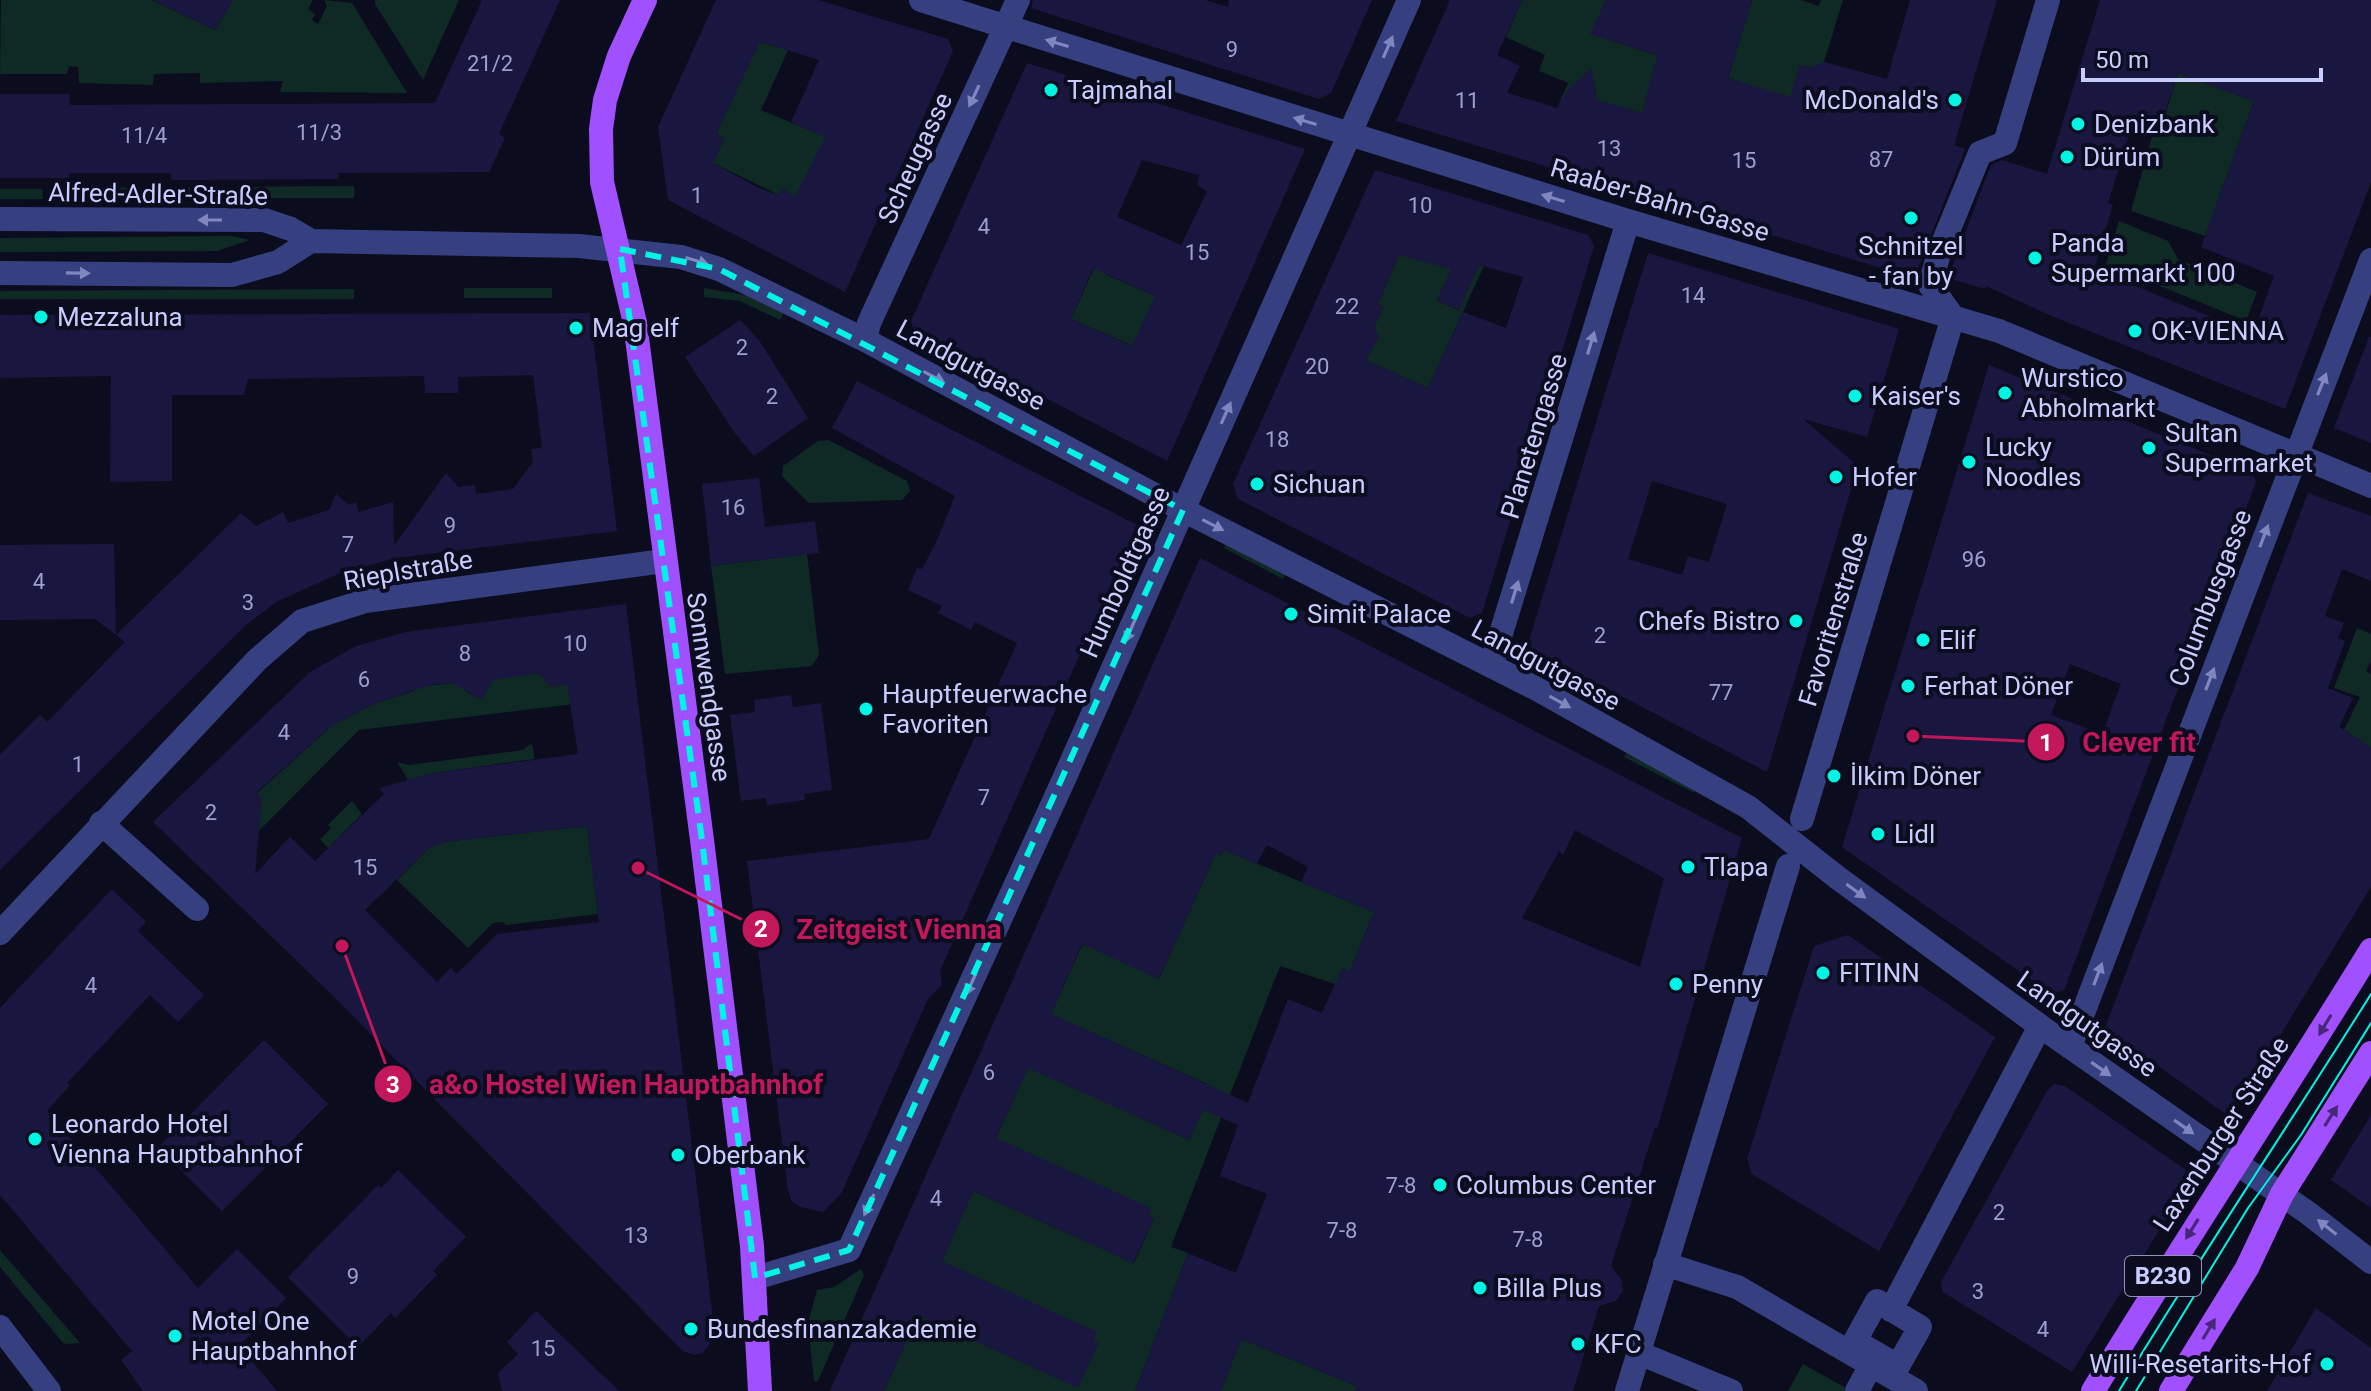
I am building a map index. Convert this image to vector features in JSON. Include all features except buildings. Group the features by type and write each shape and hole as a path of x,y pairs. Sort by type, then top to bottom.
{"main road":[{"name":"Sonnwendgasse","path":"645,0 612,78 601,129 602,182 635,323 755,1278 760,1391"},
{"name":"Laxenburger Straße","path":"2093,1391 2198,1219 2371,950"},
{"name":"B230","path":"2171,1391 2247,1268 2282,1194 2371,1053"}],"street":[{"name":"Raaber-Bahn-Gasse","path":"921,0 1348,135 1953,317 2040,348 2371,486"},
{"name":"Scheugasse","path":"865,340 869,323 1018,0"},
{"name":"Humboldtgasse","path":"755,1278 849,1250 1409,0"},
{"path":"1953,317 1930,285 1939,253 1980,153 2005,143 2048,0"},
{"name":"Alfred-Adler-Straße","path":"0,219 264,220 291,229 311,241 620,249"},
{"name":"Planetengasse","path":"1491,666 1628,221"},
{"path":"0,273 232,275 278,262 311,241"},
{"name":"Landgutgasse","path":"620,249 699,261 865,340 1183,510 1491,666 1748,807 1838,878 2040,1026 2282,1194 2371,1262"},
{"name":"Columbusgasse","path":"2070,1047 2371,260"},
{"name":"Favoritenstraße","path":"1802,819 1953,317"},
{"name":"Rieplstraße","path":"0,933 257,660 302,621 365,601 664,561"},
{"path":"101,823 197,909"},
{"path":"1627,1391 1788,866"},
{"path":"1891,1310 2040,1026"},
{"path":"1665,1264 1737,1287 1874,1359 1898,1366 1920,1327 1877,1301 1855,1341 1874,1359 1916,1391"},
{"path":"0,1327 49,1391"},
{"path":"1639,1353 1731,1391"},
{"path":"1857,1391 1874,1359"}],"highlighted area":[{"path":"620,249 719,269 1183,510 849,1250 755,1278 702,840"}],"green space":[{"path":"1,0 152,0 215,30 233,0 313,0 308,9 315,14 312,20 318,24 327,6 324,0 352,3 407,93 280,92 283,81 200,83 200,73 154,74 153,85 79,83 78,67 69,66 67,74 0,74"},
{"path":"375,0 459,0 423,80 375,4"},
{"path":"1522,0 1606,0 1591,34 1703,70 1657,118 1586,97 1596,92 1592,75 1578,80 1557,108 1568,83 1539,71 1545,55 1506,37"},
{"path":"1752,0 1801,0 1819,6 1821,0 1843,0 1824,62 1817,70 1800,65 1794,99 1728,78"},
{"path":"759,42 788,50 761,110 850,147 793,202 783,189 779,195 713,163 724,139 716,134"},
{"path":"2178,73 2254,101 2205,236 2131,211 2153,133 2159,135"},
{"path":"354,186 354,198 56,198 55,188"},
{"path":"0,189 42,189 43,199 0,199"},
{"path":"2119,221 2168,241 2178,259 2257,292 2246,321 2106,264"},
{"path":"232,236 250,240 217,251 0,252 0,238"},
{"path":"1104,246 1107,275 1162,299 1149,353 1071,319"},
{"path":"1401,250 1484,266 1428,388 1354,355 1374,327 1383,307 1378,304","holes":["1445,283 1466,292 1458,310 1437,300"]},
{"path":"464,288 552,288 552,298 464,298"},
{"path":"704,288 762,298 785,311 780,320 740,301 704,297"},
{"path":"354,289 354,299 0,299 0,291"},
{"path":"829,440 907,481 910,491 902,500 809,503 782,476 783,466 818,441"},
{"path":"1231,536 1287,570 1283,579 1224,548"},
{"path":"807,554 819,655 812,666 725,674 711,566"},
{"path":"2357,628 2371,634 2371,661 2366,671 2371,674 2371,748 2344,730 2360,697 2334,688"},
{"path":"543,671 565,676 582,703 359,730 248,842 256,794 336,722 338,710 345,719 373,704 414,691 414,687 465,682 467,692 476,697 484,695 487,679"},
{"path":"530,744 534,759 433,773 408,780 397,762 409,765 523,750"},
{"path":"1631,746 1698,785 1694,793 1624,757"},
{"path":"352,801 362,814 328,848 320,839 331,828 328,825"},
{"path":"587,826 598,914 505,925 504,922 493,923 468,948 397,880 429,848 444,842"},
{"path":"1224,850 1374,912 1350,971 1335,984 1280,966 1171,1247 1188,1253 1135,1391 884,1391 918,1315 1078,1387 1098,1343 1093,1340 1097,1332 925,1299 973,1191 1134,1263 1154,1218 1148,1215 1151,1208 980,1174 1028,1067 1189,1140 1209,1096 1207,1084 1086,1030 1034,1051 1085,939 1159,979 1216,853 1221,855"},
{"path":"0,1250 80,1343 64,1344 0,1267"},
{"path":"861,1269 864,1275 818,1381 814,1381 808,1323 817,1290 834,1287"},
{"path":"1241,1339 1357,1386 1355,1391 1221,1391"},
{"path":"1803,1364 1846,1388 1844,1391 1788,1391"}],"tram line":[{"path":"2119,1391 2371,994"},
{"path":"2136,1391 2248,1208 2301,1135 2371,1023"}],"place":[{"name":"Tajmahal","path":"1051,90"},
{"name":"McDonald's","path":"1955,100"},
{"name":"Denizbank","path":"2078,124"},
{"name":"Dürüm","path":"2067,157"},
{"name":"Schnitzel - fan by","path":"1911,218"},
{"name":"Panda Supermarkt 100","path":"2035,258"},
{"name":"Mezzaluna","path":"41,317"},
{"name":"Mag elf","path":"576,328"},
{"name":"OK-VIENNA","path":"2135,331"},
{"name":"Wurstico Abholmarkt","path":"2005,393"},
{"name":"Kaiser's","path":"1855,396"},
{"name":"Sultan Supermarket","path":"2149,448"},
{"name":"Lucky Noodles","path":"1969,462"},
{"name":"Hofer","path":"1836,477"},
{"name":"Sichuan","path":"1257,484"},
{"name":"Simit Palace","path":"1291,614"},
{"name":"Chefs Bistro","path":"1796,621"},
{"name":"Elif","path":"1923,640"},
{"name":"Ferhat Döner","path":"1908,686"},
{"name":"Hauptfeuerwache Favoriten","path":"866,709"},
{"name":"Clever fit","path":"1913,736"},
{"name":"İlkim Döner","path":"1834,776"},
{"name":"Lidl","path":"1878,834"},
{"name":"Tlapa","path":"1688,867"},
{"name":"Zeitgeist Vienna","path":"638,868"},
{"name":"a&o Hostel Wien Hauptbahnhof","path":"342,946"},
{"name":"FITINN","path":"1823,973"},
{"name":"Penny","path":"1676,984"},
{"name":"Leonardo Hotel Vienna Hauptbahnhof","path":"35,1139"},
{"name":"Oberbank","path":"678,1155"},
{"name":"Columbus Center","path":"1440,1185"},
{"name":"Billa Plus","path":"1480,1288"},
{"name":"Bundesfinanzakademie","path":"691,1329"},
{"name":"Motel One Hauptbahnhof","path":"175,1336"},
{"name":"KFC","path":"1578,1344"},
{"name":"Willi-Resetarits-Hof","path":"2327,1364"}]}
